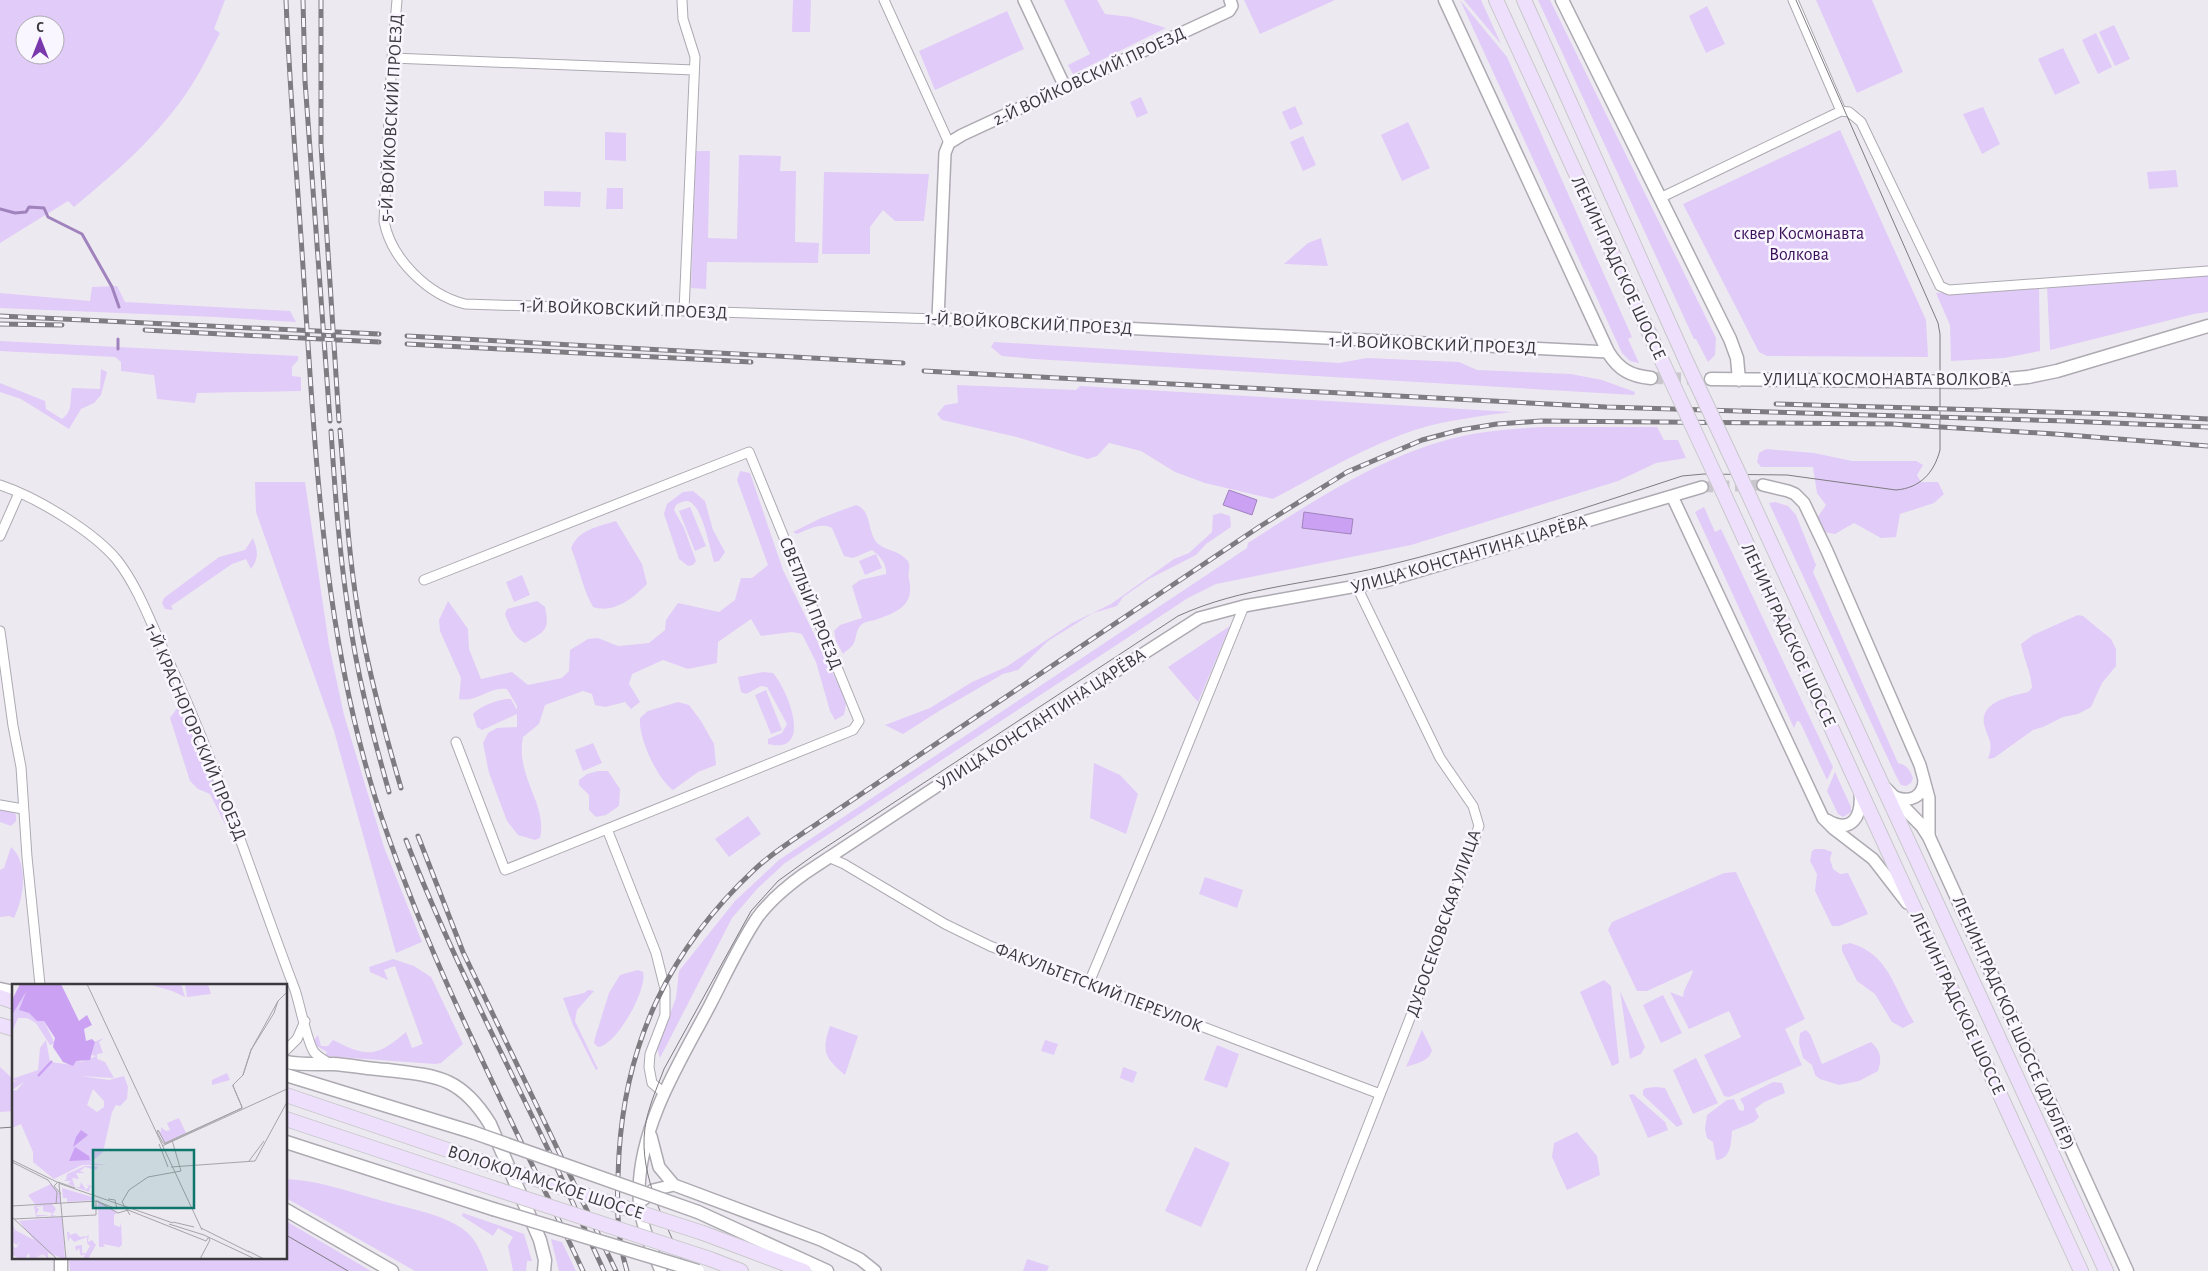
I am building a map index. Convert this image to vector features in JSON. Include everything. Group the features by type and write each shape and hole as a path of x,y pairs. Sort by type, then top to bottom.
{"main road":[{"path":"1445,0 1608,352 1615,363 1628,373 1651,378"},
{"name":"ЛЕНИНГРАДСКОЕ ШОССЕ","path":"1496,0 2081,1271"},
{"name":"ЛЕНИНГРАДСКОЕ ШОССЕ","path":"1524,0 1686,363 1884,787 2106,1271"},
{"path":"1562,0 1730,339 1737,358 1739,380"},
{"name":"УЛИЦА КОСМОНАВТА ВОЛКОВА","path":"1711,379 1974,382 1998,380 2062,369 2208,326"},
{"name":"ЛЕНИНГРАДСКОЕ ШОССЕ (ДУБЛЁР)","path":"1884,787 1922,826 1929,837 2126,1271"},
{"path":"0,997 12,1001"},
{"path":"0,1026 12,1033"},
{"path":"288,1062 333,1064 431,1076 451,1083 469,1096 480,1107 490,1124 513,1177 540,1240 545,1260 544,1271"},
{"name":"ВОЛОКОЛАМСКОЕ ШОССЕ","path":"288,1076 472,1132 698,1212 827,1271"},
{"name":"ВОЛОКОЛАМСКОЕ ШОССЕ","path":"288,1096 480,1161 703,1233 804,1271"},
{"name":"ВОЛОКОЛАМСКОЕ ШОССЕ","path":"288,1120 710,1259 741,1271"},
{"path":"288,1143 698,1271"},
{"path":"288,1211 392,1271"},
{"path":"61,1258 61,1271"}],"street":[{"name":"5-Й ВОЙКОВСКИЙ ПРОЕЗД","path":"397,0 384,213 386,231 395,251 412,271 426,285 449,300"},
{"path":"682,0 683,19 695,57 684,311"},
{"path":"884,0 949,143 945,153 938,319"},
{"path":"1024,0 1065,88"},
{"path":"1793,0 1841,111"},
{"name":"2-Й ВОЙКОВСКИЙ ПРОЕЗД","path":"949,143 962,135 1065,88 1229,6"},
{"path":"392,58 694,70"},
{"path":"1660,198 1841,111 1849,112 1861,122 1940,286 1949,290 2208,271"},
{"name":"1-Й ВОЙКОВСКИЙ ПРОЕЗД","path":"449,300 465,304 938,319 1608,352"},
{"name":"СВЕТЛЫЙ ПРОЕЗД","path":"424,580 748,452 856,712 858,724 853,730 505,870 456,742"},
{"name":"1-Й КРАСНОГОРСКИЙ ПРОЕЗД","path":"0,485 19,493 73,523 116,559 133,585 194,719 240,837 315,1052 333,1064"},
{"path":"1763,486 1788,491 1795,494 1804,503 1827,551 1923,773 1930,798 1929,837"},
{"name":"УЛИЦА КОНСТАНТИНА ЦАРЁВА","path":"661,1271 641,1215 638,1192 640,1171 652,1127 664,1093 758,918 783,890 828,857 1184,627 1216,613 1244,606 1357,587 1408,575 1702,488"},
{"path":"0,536 19,493"},
{"path":"1672,496 1823,818 1834,829 1873,859 1894,884 1924,928"},
{"name":"ДУБОСЕКОВСКАЯ УЛИЦА","path":"1311,1271 1412,1013 1479,826 1473,806 1440,758 1357,587"},
{"path":"1088,985 1244,606"},
{"path":"0,631 13,726 21,767 27,857 40,984"},
{"path":"1895,797 1908,800 1920,794 1924,785 1923,773"},
{"path":"1823,818 1843,825 1856,819 1860,810 1859,786"},
{"path":"0,805 23,809"},
{"path":"607,829 656,953 665,989 665,1015 650,1054 649,1067 652,1083 664,1093"},
{"name":"ФАКУЛЬТЕТСКИЙ ПЕРЕУЛОК","path":"828,857 844,864 963,933 1021,959 1380,1094"},
{"path":"288,1048 297,1039 305,1021"},
{"path":"652,1127 651,1138 655,1158 663,1173 674,1185 821,1240 860,1259 875,1271"},
{"path":"641,1215 643,1200 653,1190 674,1185"}],"green space":[{"path":"0,0 225,0 214,29 220,33 196,78 171,114 125,163 74,207 68,201 0,243"},
{"path":"793,0 811,0 810,32 792,32"},
{"path":"1064,0 1097,0 1105,14 1131,17 1166,28 1073,74 1068,65 1090,54"},
{"path":"1244,0 1335,0 1260,34"},
{"path":"1460,0 1507,57 1632,337 1628,339 1639,363 1630,361 1622,353"},
{"path":"1464,0 1481,0 1501,44"},
{"path":"1538,0 1550,0 1716,338 1715,355 1708,362 1696,339 1694,339"},
{"path":"1816,0 1872,0 1903,72 1857,93"},
{"path":"1707,6 1725,44 1706,53 1689,16"},
{"path":"1007,11 1024,49 935,90 919,51"},
{"path":"2114,25 2130,59 2115,66 2099,32"},
{"path":"2096,33 2112,67 2098,74 2082,40"},
{"path":"2063,48 2080,83 2055,95 2038,59"},
{"path":"1141,97 1148,113 1137,118 1130,102"},
{"path":"1295,106 1303,124 1290,130 1282,112"},
{"path":"1983,107 2000,144 1982,154 1963,114"},
{"path":"1408,122 1430,168 1402,181 1381,135"},
{"name":"сквер Космонавта Волкова","path":"1840,130 1926,320 1928,357 1767,356 1759,352 1683,204"},
{"path":"605,132 626,133 626,161 605,160"},
{"path":"1303,136 1316,165 1303,171 1290,142"},
{"path":"696,151 710,151 708,238 737,239 739,155 781,156 780,171 796,171 795,242 819,243 818,263 707,262 706,289 691,288"},
{"path":"2176,170 2178,187 2149,189 2147,172"},
{"path":"824,172 929,174 924,221 895,221 883,210 870,227 870,254 822,254"},
{"path":"607,188 623,188 623,209 606,209"},
{"path":"544,191 581,192 580,207 544,206"},
{"path":"1321,238 1328,266 1284,264 1308,243"},
{"path":"2208,273 2208,312 2050,350 2047,286"},
{"path":"117,286 125,302 290,311 296,322 0,308 0,293 90,301 92,287"},
{"path":"2039,287 2040,351 2004,358 1951,361 1950,325 1936,293"},
{"path":"0,341 298,356 298,360 292,367 292,376 301,377 301,391 197,393 195,403 157,399 154,375 121,371 121,362 115,357 0,351"},
{"path":"994,342 1339,363 1367,358 1459,362 1477,370 1571,374 1602,380 1635,392 1634,395 1034,359 1002,356 991,347"},
{"path":"101,369 107,372 101,395 94,403 81,409 69,429 21,399 0,392 0,383 45,401 46,409 62,419 70,409 72,388 100,389"},
{"path":"957,385 1076,390 1080,386 1512,412 1441,423 1418,429 1344,461 1273,499 1205,483 1175,472 1141,451 1109,443 1097,456 1088,459 1017,437 942,420 937,414 945,405 958,403"},
{"path":"1541,427 1657,427 1664,440 1678,440 1686,458 1656,463 1618,481 1411,545 1216,584 1188,598 785,863 758,888 732,918 660,1058 657,1048 676,998 679,971 735,901 779,860 1247,548 1248,543 1345,483 1396,458 1450,439 1495,431","holes":["1304,512 1353,519 1351,534 1302,528"]},
{"path":"1766,449 1814,453 1852,461 1916,461 1923,465 1917,475 1921,482 1938,482 1944,494 1934,503 1900,514 1896,537 1881,538 1854,523 1835,534 1824,532 1817,518 1826,505 1817,493 1813,467 1761,467 1757,462 1759,453"},
{"path":"740,471 750,473 783,570 843,694 846,705 844,715 835,720 830,711 816,662 802,634 792,632 761,636 751,619 718,642 717,663 688,669 663,660 632,674 629,684 640,702 631,709 625,702 605,707 595,705 592,694 583,691 545,705 539,724 523,737 522,751 523,765 540,814 540,838 535,840 518,835 507,821 489,773 483,743 488,733 497,728 517,727 517,714 482,730 477,727 473,714 485,705 502,700 511,699 517,710 517,706 507,689 494,690 472,699 459,699 461,678 440,631 439,620 448,601 468,629 469,649 481,679 512,672 528,685 562,678 569,671 570,650 588,639 598,638 618,646 649,643 665,630 666,620 678,603 719,612 735,600 741,578 752,578 768,565 737,480"},
{"path":"255,482 305,482 329,645 344,715 384,847 422,942 396,953 334,731 256,512"},
{"path":"693,491 705,501 713,530 725,552 719,561 714,562 705,527 697,509 692,503 682,502 676,505 674,510 684,528 696,561 693,565 688,566 679,559 664,514 667,504 683,492"},
{"path":"1775,502 1788,506 1796,515 1816,565 1813,572 1898,763 1906,767 1912,775 1911,783 1906,786 1901,785 1896,776 1769,503"},
{"path":"856,505 865,511 877,543 900,554 907,560 910,588 907,602 897,611 861,625 855,641 843,654 836,641 834,631 840,625 862,618 852,586 860,580 886,574 884,564 872,550 853,558 844,556 832,528 828,526 814,527 797,534 793,532 821,518"},
{"path":"690,507 706,546 695,551 679,511"},
{"path":"1704,507 1715,532 1721,529 1833,767 1827,780 1800,722 1797,721 1794,728 1695,512"},
{"path":"1221,513 1230,516 1231,527 1206,544 1196,555 1149,579 1123,597 1117,606 1093,613 1048,641 1018,670 1003,674 903,734 885,725 930,708 972,682 1006,667 1072,623 1111,604 1174,559 1189,553 1212,532 1213,515"},
{"path":"616,521 642,564 647,584 623,603 601,609 593,607 586,593 571,548 574,542 584,533"},
{"path":"253,538 257,554 251,569 246,559 232,564 171,606 173,610 165,609 162,603 164,598 219,557 245,550"},
{"path":"876,554 882,568 865,575 859,561"},
{"path":"522,575 530,595 514,602 506,582"},
{"path":"537,601 545,607 546,626 541,633 525,643 515,635 505,614 507,609"},
{"path":"2078,615 2083,616 2111,639 2116,649 2116,666 2102,683 2091,707 2078,714 2063,717 2033,730 1994,758 1988,759 1990,744 1984,724 1984,716 1987,710 1998,701 2028,692 2032,688 2021,644 2033,635"},
{"path":"1230,626 1198,702 1168,667"},
{"path":"763,672 773,673 779,681 790,706 794,731 790,740 782,745 768,744 768,739 782,733 787,724 767,687 761,686 746,694 741,692 738,677"},
{"path":"766,690 782,730 771,734 755,695"},
{"path":"678,702 689,705 701,721 714,744 716,765 698,772 673,790 661,777 650,757 642,736 640,718 648,711"},
{"path":"178,707 197,745 229,821 228,824 225,824 210,794 198,789 190,781 170,718"},
{"path":"593,743 602,763 583,771 575,750"},
{"path":"1094,763 1120,775 1138,794 1126,834 1090,818"},
{"path":"608,771 620,789 619,806 606,815 596,817 589,810 589,795 579,785 579,780 587,774"},
{"path":"1835,772 1851,807 1851,812 1843,817 1838,814 1827,791"},
{"path":"0,810 13,812 16,815 16,821 11,826 0,822"},
{"path":"748,816 761,834 729,857 715,839"},
{"path":"11,847 17,854 20,862 23,881 20,901 14,918 9,916 0,917 0,870 4,868"},
{"path":"1824,849 1832,852 1830,859 1833,869 1840,874 1848,873 1868,914 1839,926 1832,926 1815,891 1817,874 1810,861 1812,851"},
{"path":"1736,872 1805,1019 1785,1029 1802,1065 1729,1097 1724,1096 1704,1055 1741,1037 1729,1011 1689,1029 1670,992 1683,997 1693,970 1647,991 1637,991 1608,930 1612,922 1724,873"},
{"path":"1205,877 1243,890 1237,908 1199,894"},
{"path":"1850,943 1874,955 1883,964 1914,1022 1903,1028 1892,1022 1875,994 1857,981 1842,951 1842,945"},
{"path":"393,959 414,966 431,977 463,1044 441,1063 435,1064 325,1056 327,1052 315,1045 314,1040 318,1035 321,1046 328,1046 333,1040 364,1052 379,1050 406,1032 412,1048 423,1044 395,966 384,970 388,980 370,972 369,967"},
{"path":"638,970 643,972 643,980 636,1003 613,1037 598,1047 594,1043 595,1038 609,993 620,975"},
{"path":"1604,980 1611,986 1619,1063 1612,1066 1580,992"},
{"path":"588,990 594,991 577,1010 575,1021 598,1069 596,1070 573,1025 563,998 584,993"},
{"path":"1620,991 1645,1047 1641,1054 1630,1059"},
{"path":"1663,995 1682,1033 1661,1043 1643,1005"},
{"path":"830,1026 858,1036 845,1075 833,1064 827,1054 826,1042"},
{"path":"1422,1030 1432,1050 1422,1062 1406,1067"},
{"path":"1806,1030 1810,1034 1822,1064 1871,1042 1880,1055 1878,1071 1859,1081 1839,1085 1820,1079 1815,1075 1812,1065 1803,1058 1799,1043 1800,1033"},
{"path":"1045,1040 1058,1044 1054,1055 1041,1051"},
{"path":"1217,1045 1239,1054 1227,1088 1204,1080"},
{"path":"1696,1058 1718,1103 1693,1114 1673,1070"},
{"path":"0,1067 12,1078 12,1111 0,1112"},
{"path":"1123,1067 1137,1072 1133,1083 1120,1078"},
{"path":"1773,1082 1782,1083 1785,1093 1764,1102 1755,1109 1759,1117 1754,1122 1732,1131 1727,1154 1725,1157 1716,1160 1713,1142 1707,1138 1705,1129 1707,1115 1727,1100 1734,1099 1739,1110 1744,1111 1744,1106 1740,1099"},
{"path":"1646,1088 1665,1088 1683,1124 1677,1127 1643,1095 1643,1090"},
{"path":"1633,1094 1665,1122 1668,1130 1648,1138 1629,1095"},
{"path":"1577,1132 1597,1156 1600,1175 1567,1190 1552,1157 1554,1143"},
{"path":"1195,1147 1230,1163 1201,1227 1165,1211"},
{"path":"288,1179 335,1187 444,1219 468,1233 479,1248 488,1271 415,1271 288,1199"},
{"path":"463,1213 524,1234 532,1261 527,1261 526,1271 513,1271 508,1246 513,1237 498,1228 493,1236 462,1216"},
{"path":"288,1222 371,1271 70,1271 69,1258 288,1258"},
{"path":"551,1239 562,1242 576,1271 559,1271"},
{"path":"1027,1259 1049,1266 1047,1271 1023,1271"}],"shaded area":[{"path":"1229,490 1257,500 1252,515 1223,505"},
{"path":"1304,512 1353,519 1351,534 1302,528"}],"waterway":[{"path":"0,209 15,213 26,212 29,207 44,208 48,217 82,234 112,287 119,307"},
{"path":"118,339 118,349"}],"tunnel":[{"path":"1651,378 1711,379"},
{"path":"1702,487 1763,485"}],"tram line":[{"path":"687,1271 650,1183 644,1146 646,1120 664,1069 751,911 778,881 814,855 1178,616 1227,598 1356,573 1457,547 1570,513 1682,476 1704,474 1787,475 1896,490 1905,489 1925,478 1934,466 1940,450 1940,334 1938,323 1796,0"},
{"path":"0,1128 12,1127"},
{"path":"288,1236 348,1271"}],"railway":[{"path":"286,0 314,424 325,550 334,613 358,736 375,797 396,858 444,978 583,1271"},
{"path":"303,0 305,81 330,421"},
{"path":"321,0 321,145 339,421"},
{"path":"0,316 379,334"},
{"path":"0,324 62,325"},
{"path":"145,330 379,342"},
{"path":"407,336 903,363"},
{"path":"407,344 751,362"},
{"path":"924,371 1606,407 2208,427"},
{"path":"1776,404 2115,414 2208,419"},
{"path":"627,1271 620,1242 618,1184 623,1112 631,1073 643,1035 658,999 676,965 698,932 724,900 761,863 793,840 1259,527 1347,472 1422,440 1460,430 1497,424 1541,421 1892,424 2208,446"},
{"path":"340,430 349,544 358,611 377,700 401,788"},
{"path":"331,431 340,543 351,632 365,701 389,792"},
{"path":"418,836 463,952 616,1271"},
{"path":"406,840 455,955 553,1159 604,1271"}]}
